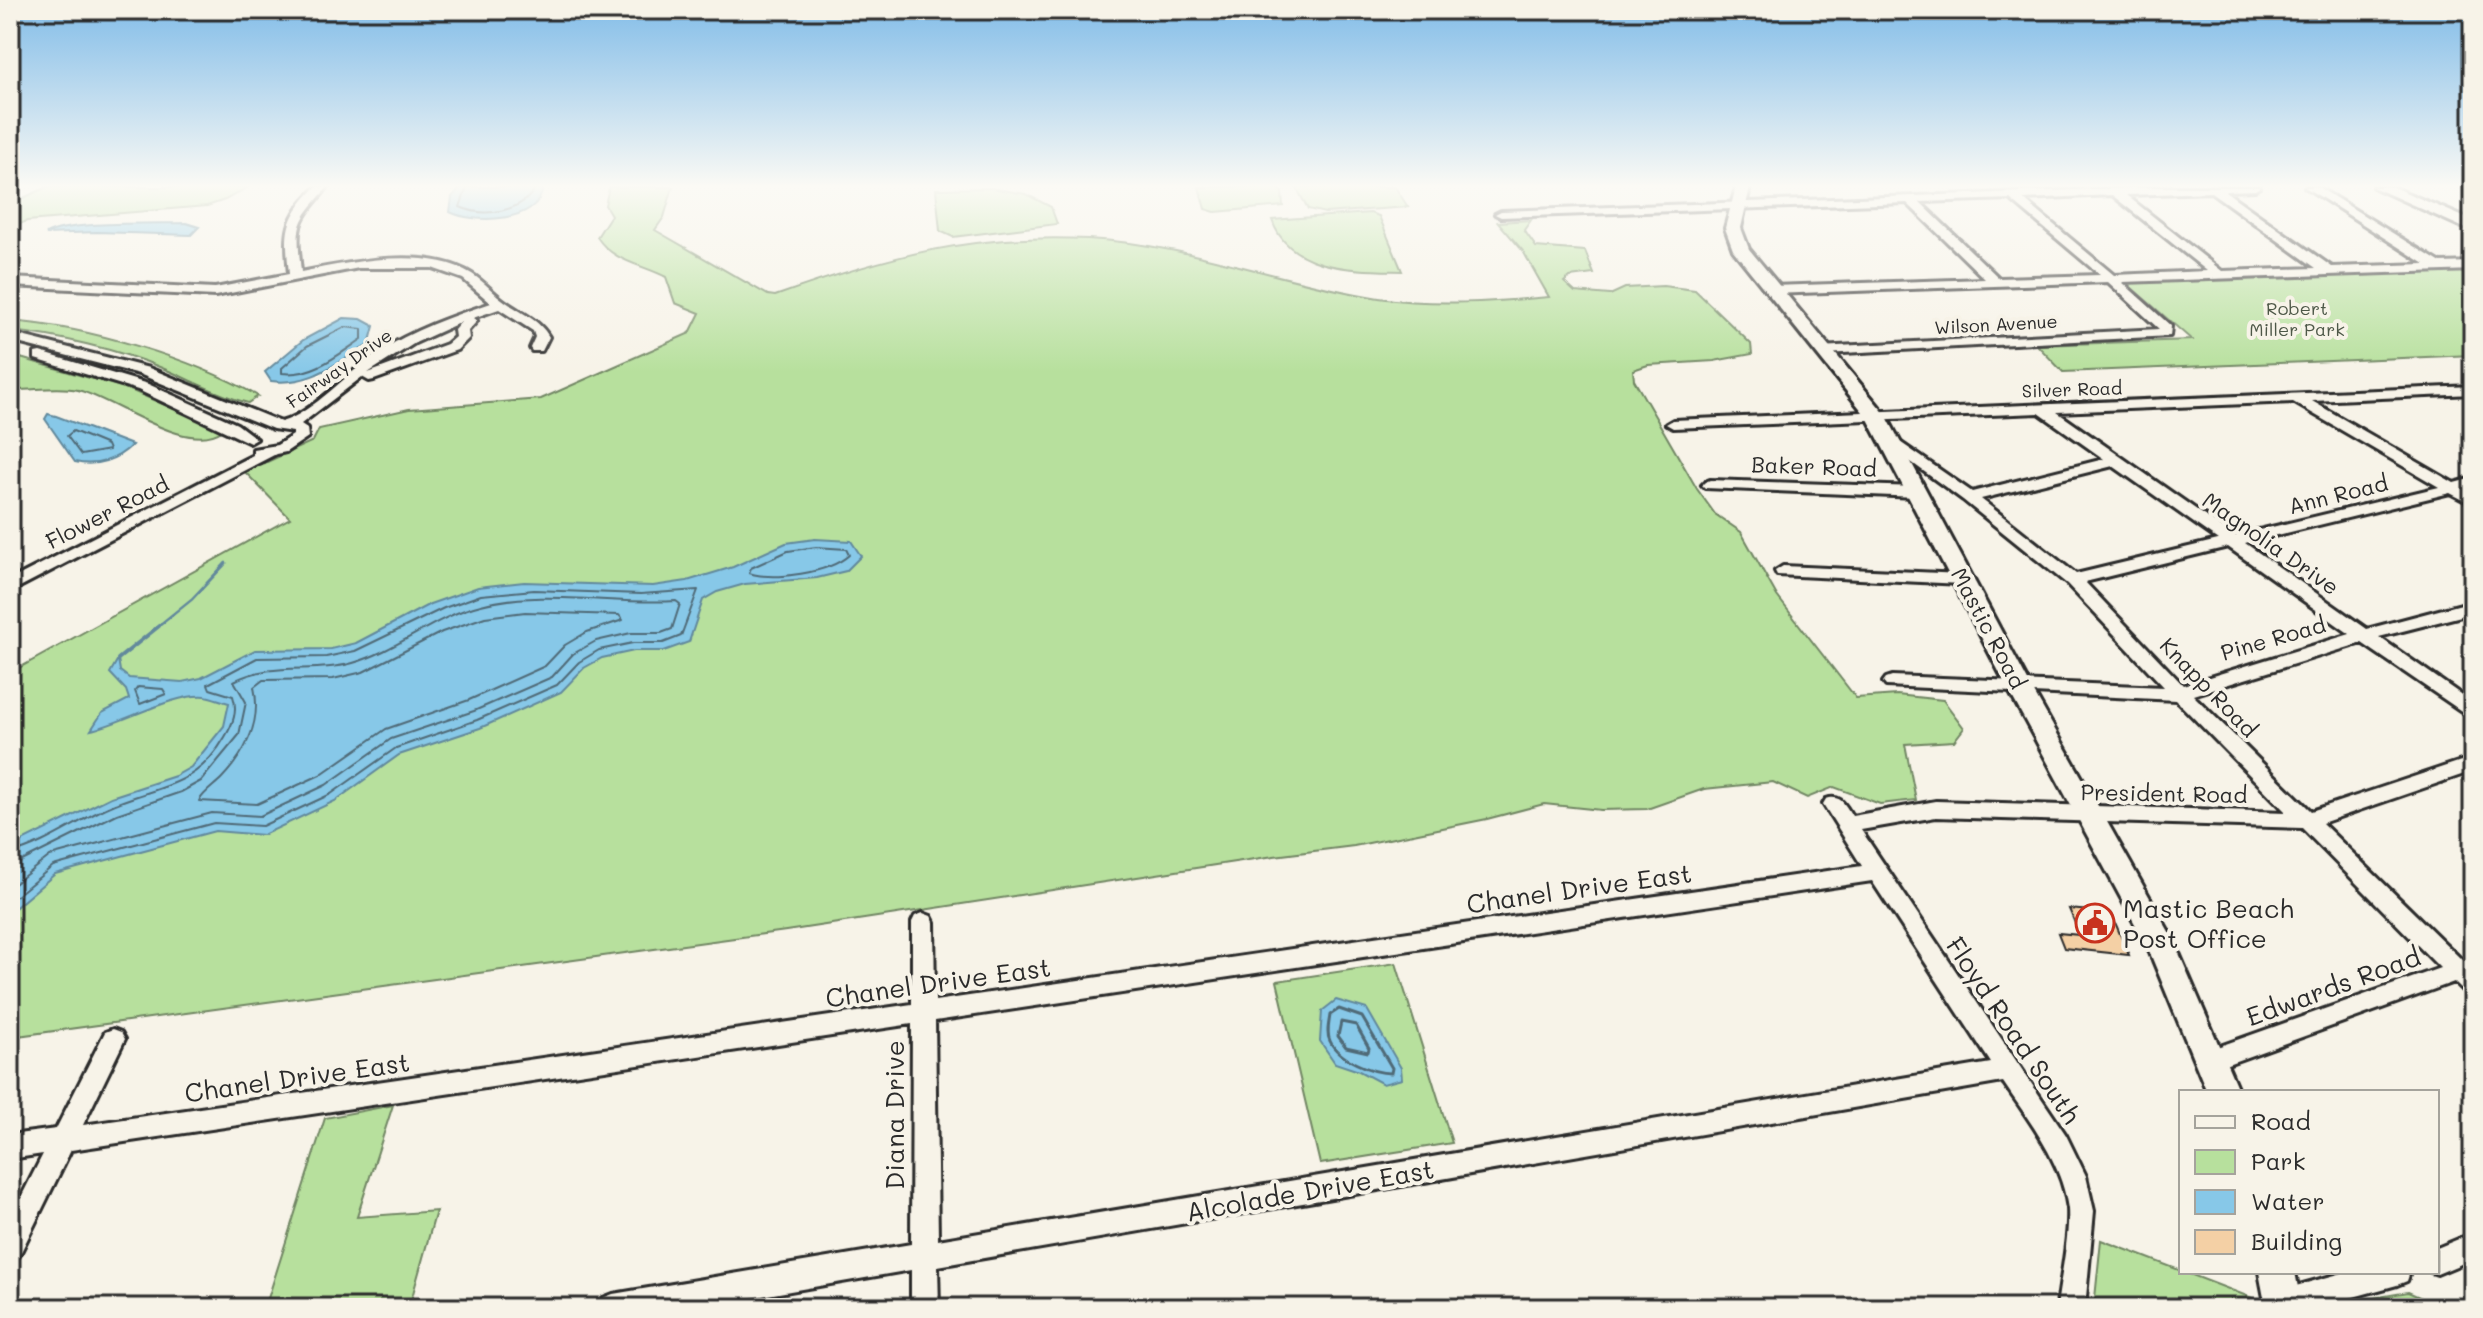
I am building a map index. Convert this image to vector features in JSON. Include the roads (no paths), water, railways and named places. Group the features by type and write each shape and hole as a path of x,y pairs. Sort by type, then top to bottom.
{"main road":[{"name":"Mastic Road","path":"1742,249 1771,290 1876,415 1892,443 2020,689 2093,816 2162,946 2222,1090"}],"street":[{"path":"293,249 295,276"},
{"path":"1961,249 1995,282"},
{"path":"2076,249 2111,278"},
{"path":"2186,249 2218,274"},
{"path":"2297,249 2329,271"},
{"path":"2408,249 2438,267"},
{"path":"10,282 215,292 359,264 433,264 467,276 503,306 538,329 542,337 537,348"},
{"path":"1771,290 2473,266"},
{"name":"Wilson Avenue","path":"1824,350 2165,333 2166,329 2111,278"},
{"name":"Fairway Drive","path":"289,428 319,408 379,358 503,306"},
{"name":"Fairway Drive","path":"289,428 369,377 395,356 503,306"},
{"path":"10,337 144,371 289,428"},
{"path":"10,349 127,380 232,427 255,452 270,452"},
{"name":"Silver Road","path":"1673,424 2473,390"},
{"path":"2294,397 2473,500"},
{"name":"Magnolia Drive","path":"2043,409 2473,712"},
{"path":"249,443 289,428"},
{"name":"Flower Road","path":"11,586 223,475 291,445 289,428"},
{"name":"Flower Road","path":"223,475 249,443"},
{"name":"Knapp Road","path":"1892,443 1969,497 2073,580 2181,694 2468,975"},
{"path":"1969,497 2114,461"},
{"name":"Ann Road","path":"2073,580 2473,483"},
{"name":"Baker Road","path":"1710,485 1917,492"},
{"path":"1783,571 1962,579"},
{"name":"Pine Road","path":"1892,682 2181,694 2198,685 2473,607"},
{"name":"President Road","path":"1847,825 1936,809 2307,820 2473,764"},
{"name":"Floyd Road South","path":"1833,804 1875,872 2057,1143 2073,1176 2081,1211 2071,1308"},
{"name":"Chanel Drive East","path":"10,1147 1875,872"},
{"name":"Diana Drive","path":"923,922 925,1308"},
{"name":"Edwards Road","path":"2211,1059 2468,975"},
{"path":"10,1247 113,1039"},
{"name":"Alcolade Drive East","path":"613,1308 2007,1071"},
{"path":"2439,1260 2473,1246"},
{"path":"2284,1298 2388,1274"}],"water":[{"path":"344,318 361,319 374,326 369,345 311,377 271,381 265,372 303,340"},
{"path":"48,414 132,445 106,461 91,464 75,462 45,419"},
{"path":"815,539 851,541 861,556 846,571 817,578 745,584 717,592 703,600 689,642 664,651 634,651 602,658 584,668 561,692 480,728 399,755 335,801 263,835 215,831 55,874 10,912 10,847 111,797 175,776 191,767 224,726 229,703 193,696 91,730 102,713 129,699 126,690 110,673 118,659 120,671 129,678 182,682 201,678 255,650 331,649 356,643 430,604 478,587 524,582 653,586 687,581 733,567 786,543"},
{"path":"1336,1000 1367,1009 1401,1068 1402,1079 1383,1084 1335,1063 1320,1041 1322,1011"}],"waterway":[{"path":"156,628 192,599 226,563"},
{"path":"118,659 159,626"}],"place":[{"name":"Mastic Beach Post Office","path":"2095,923"}],"park label":[{"name":"Robert Miller Park","path":"2297,318"}]}
